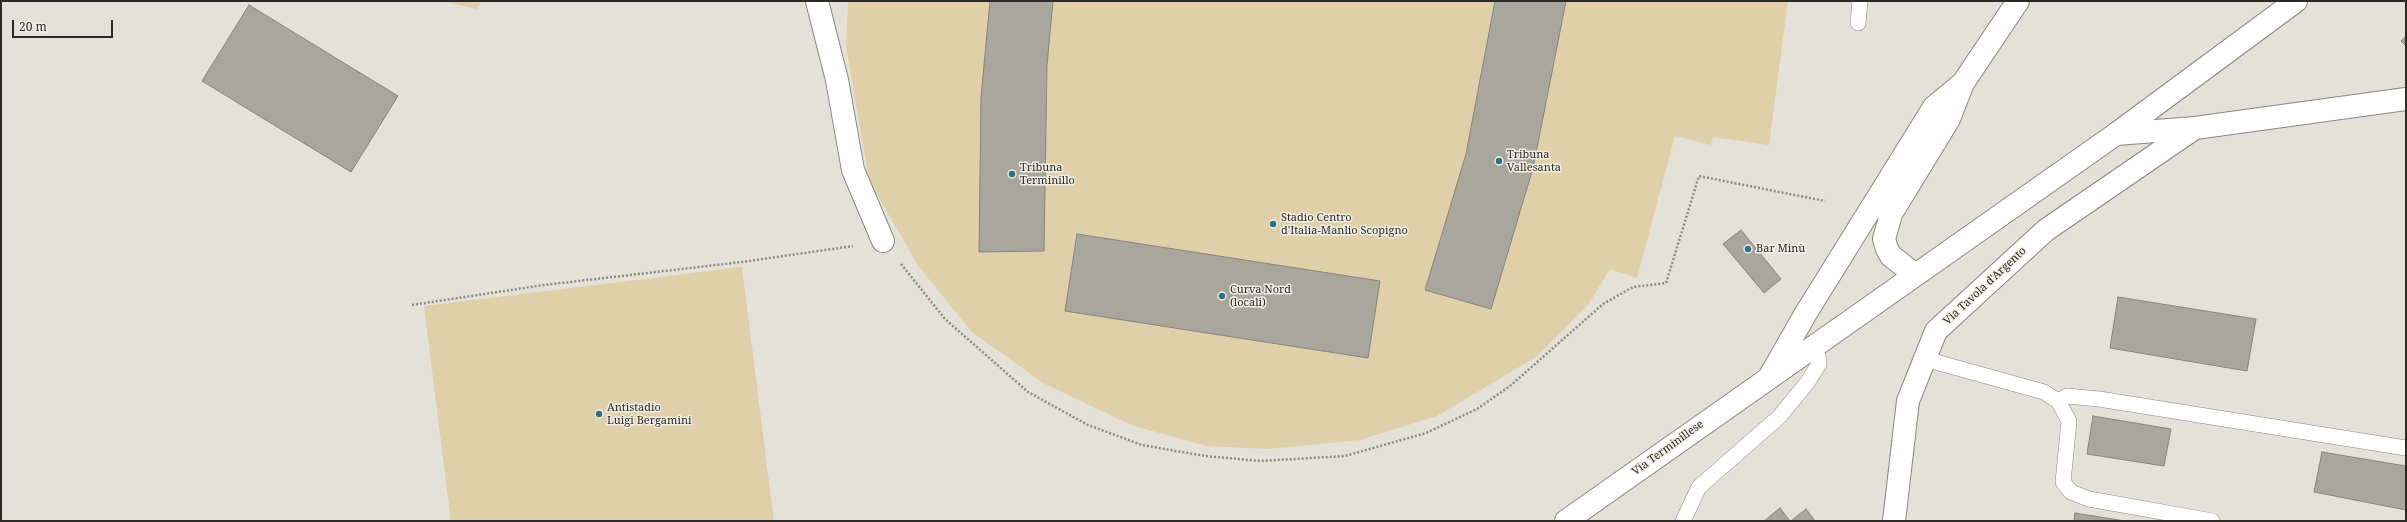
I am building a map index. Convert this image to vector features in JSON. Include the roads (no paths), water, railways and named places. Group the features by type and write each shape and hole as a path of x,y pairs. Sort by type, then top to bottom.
{"street":[{"path":"817,1 837,80 854,170 883,241"},
{"path":"1914,274 1891,256 1884,239 1886,226 1891,214 1949,119 1963,83 2018,1"},
{"name":"Via Terminillese","path":"1566,521 1811,346 2116,134 2296,1"},
{"path":"1770,376 1806,314 1934,107 1963,83"},
{"path":"2116,134 2195,128 2406,99"},
{"name":"Via Tavola d'Argento","path":"1894,521 1908,401 1936,331 2046,230 2195,128"}],"lane":[{"path":"1858,23 1860,1"},
{"path":"1683,521 1699,487 1779,417 1807,383 1819,364 1818,356 1811,346"},
{"path":"1925,359 2044,392 2058,401 2069,421 2062,482 2071,492 2090,499 2212,521"},
{"path":"2058,401 2067,396 2098,398 2406,448"}],"place":[{"name":"Tribuna Vallesanta","path":"1499,161"},
{"name":"Tribuna Terminillo","path":"1012,174"},
{"name":"Stadio Centro d'Italia-Manlio Scopigno","path":"1273,224"},
{"name":"Bar Minù","path":"1748,249"},
{"name":"Curva Nord (locali)","path":"1222,296"},
{"name":"Antistadio Luigi Bergamini","path":"599,414"}]}
